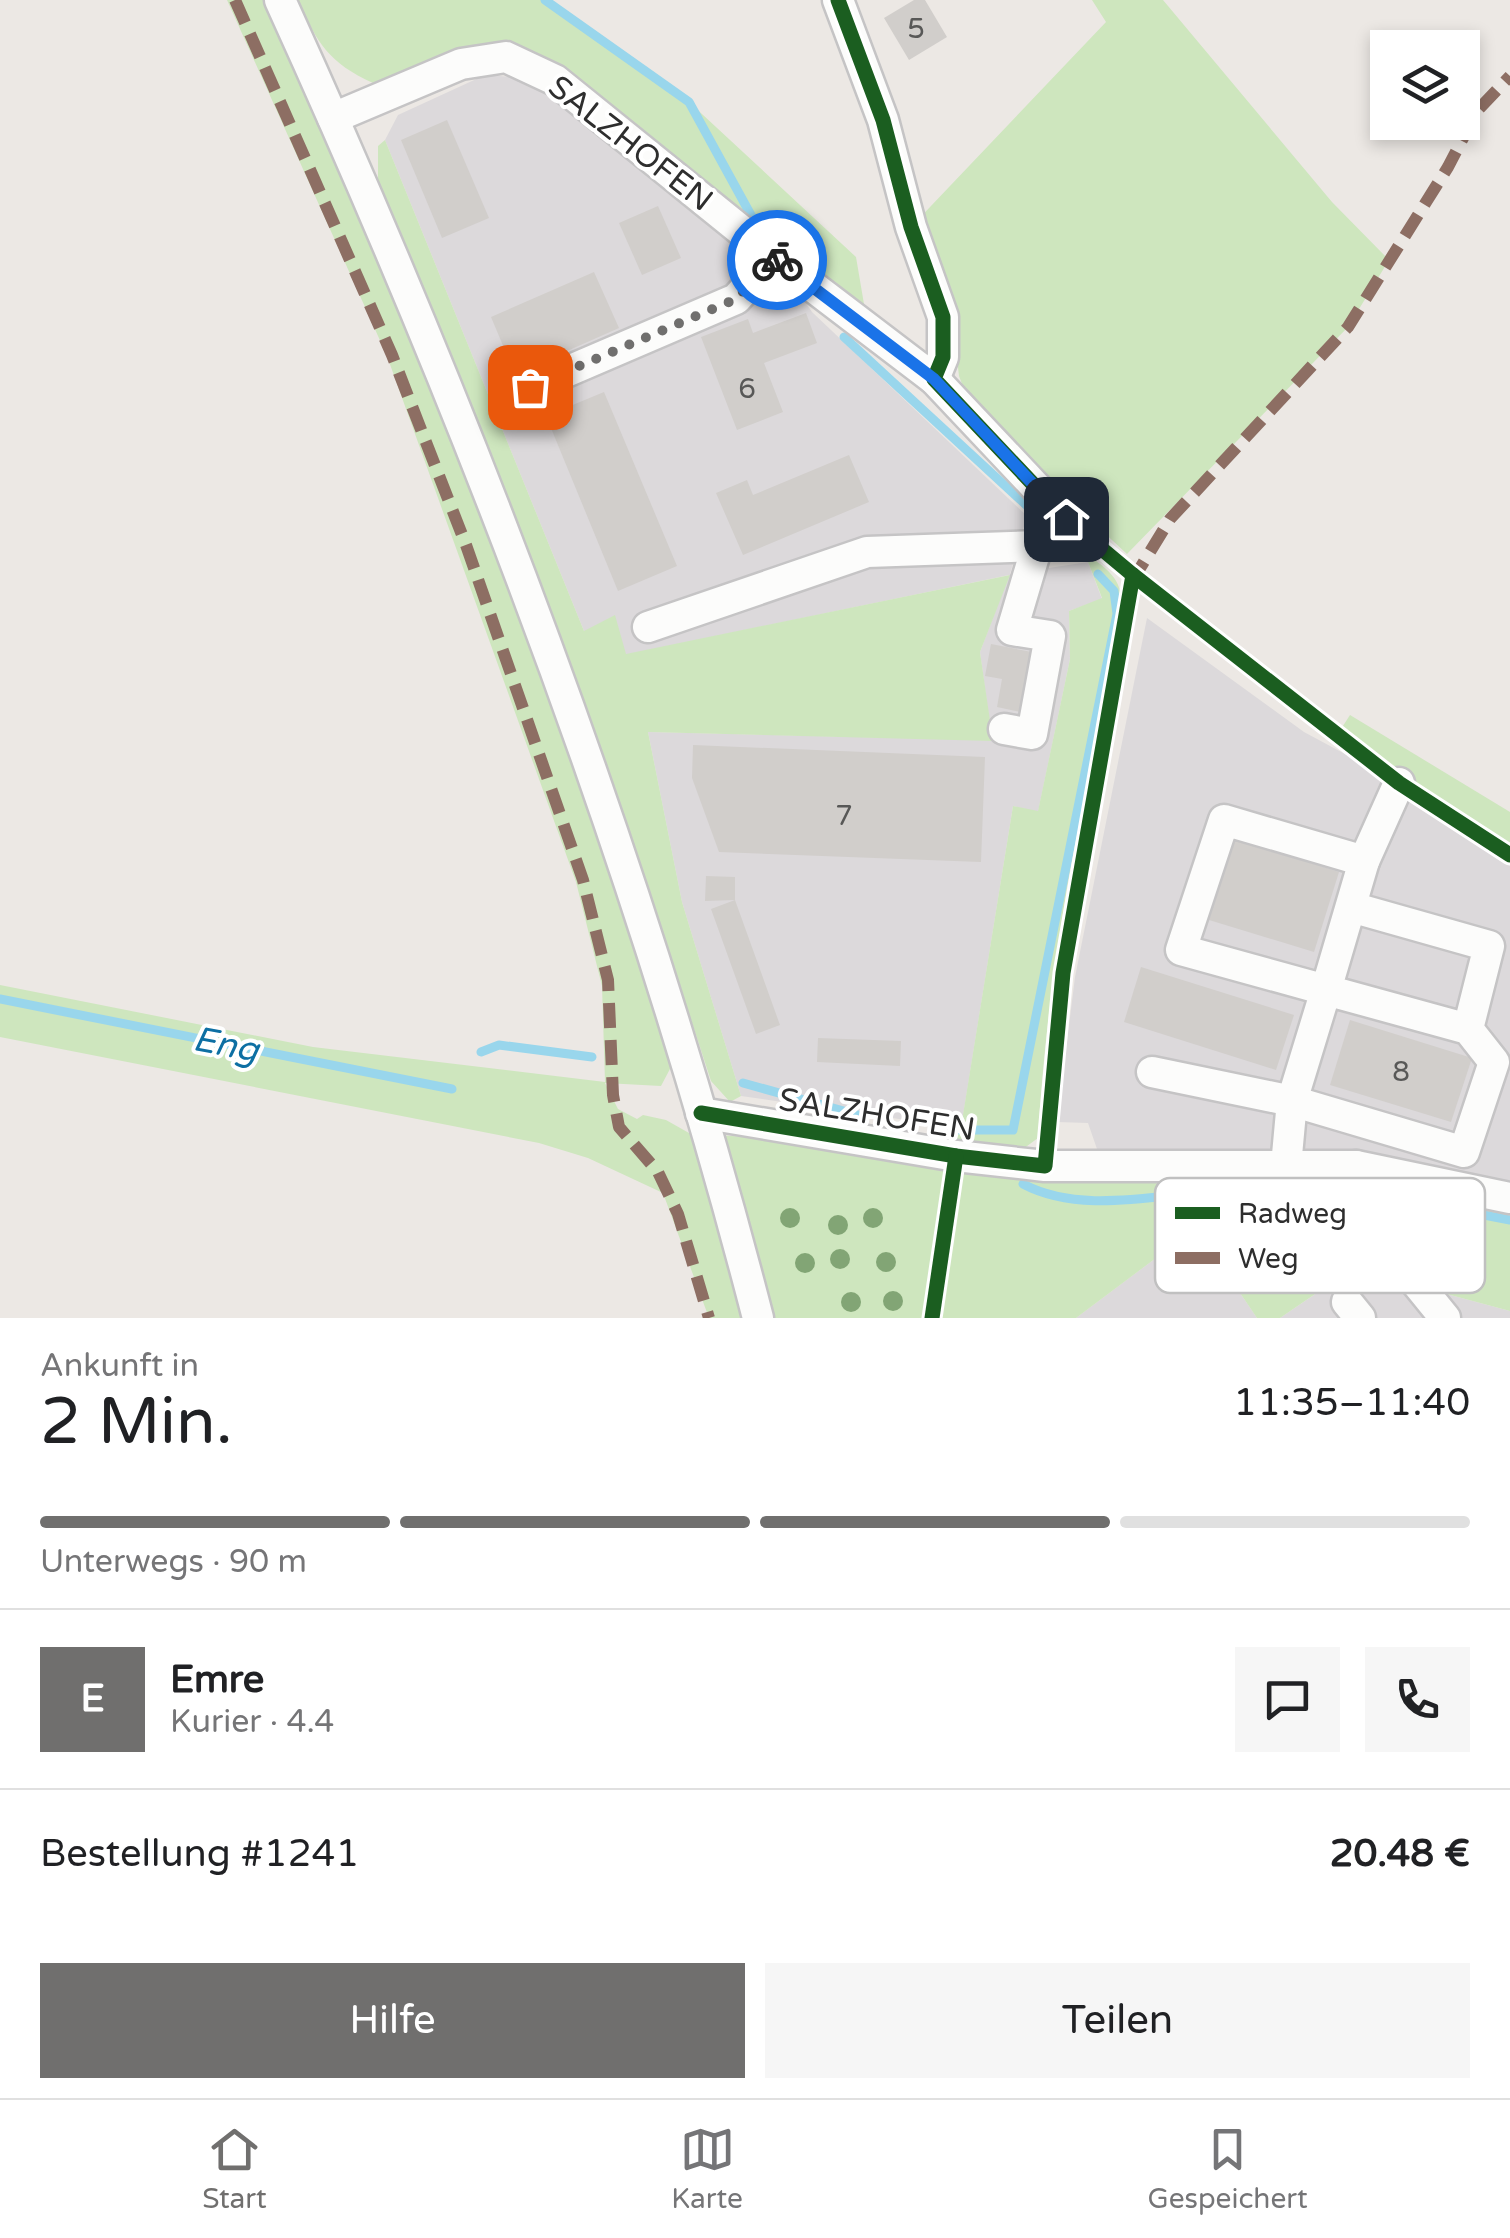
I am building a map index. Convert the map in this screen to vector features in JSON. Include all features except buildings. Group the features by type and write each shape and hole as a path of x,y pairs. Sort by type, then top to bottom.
{"street":[{"path":"280,0 463,425 540,629 634,894 758,1318"},
{"path":"838,0 882,120 910,227 944,317 943,357 934,379"},
{"name":"SALZHOFEN","path":"334,118 461,64 506,57 555,80 577,108 934,379 1066,519 1037,546"},
{"path":"530,387 736,299 774,257"},
{"path":"648,627 866,552 1037,546 1012,630 1050,636 1032,734 1004,730"},
{"path":"1286,1166 1292,1101 1364,861 1399,782"},
{"path":"1152,1072 1292,1101 1464,1152 1494,1062 1468,1029 1181,950 1224,820 1364,861"},
{"path":"1350,907 1489,946 1468,1029"},
{"name":"SALZHOFEN","path":"701,1113 921,1146 956,1156 1045,1166 1356,1166 1414,1178"},
{"path":"1355,1178 1356,1166"},
{"name":"SALZHOFEN","path":"1485,1193 1510,1198"},
{"path":"1424,1293 1444,1318"}],"shaded area":[{"path":"485,75 555,80 774,257 812,312 1027,516 1010,574 1088,562 1102,599 1069,611 1070,659 1038,812 1013,806 961,1128 741,1096 682,902 648,732 992,740 980,652 1009,575 625,655 584,631 385,140 398,115"},
{"path":"1147,618 1304,732 1399,783 1510,855 1510,1198 1485,1193 1485,1178 1413,1178 1287,1152 1097,1149 1088,1123 1057,1122 1075,977"},
{"path":"1155,1259 1155,1293 1240,1293 1257,1318 1076,1318"},
{"path":"1317,1293 1443,1293 1510,1311 1510,1318 1280,1318"}],"green space":[{"path":"227,0 266,0 456,433 623,896 671,1067 661,1086 605,1083 618,1109 637,1119 643,1115 666,1120 689,1133 776,1139 942,1164 948,1175 942,1209 954,1205 960,1177 967,1168 1298,1178 1155,1178 1155,1259 1076,1318 709,1318 663,1193 588,1158 539,1143 0,1037 0,985 313,1047 605,1082 602,986 576,882 387,356"},
{"path":"298,0 545,0 689,102 856,257 865,310 505,44 454,50 373,83 345,68 326,50"},
{"path":"1092,0 1163,0 1332,202 1389,260 1348,327 1127,554 972,410 959,376 952,316 911,227 1106,22"},
{"path":"385,140 584,631 615,615 626,654 1010,575 980,652 993,741 648,732 682,902 741,1096 730,1102 711,1081 555,630 378,186 378,146"},
{"path":"1096,561 1116,581 1121,608 1059,938 1038,1138 1023,1149 950,1141 949,1126 961,1127 1013,806 1038,811 1070,659 1069,611 1102,598 1088,562"},
{"path":"1350,715 1510,812 1510,855 1399,783 1341,729"},
{"path":"1485,1195 1510,1198 1510,1311 1443,1293 1485,1293"},
{"path":"1240,1293 1317,1293 1280,1318 1257,1318"}],"waterway":[{"path":"545,0 689,102 752,217"},
{"path":"844,337 1038,516"},
{"path":"954,1130 1013,1130 1117,614 1114,591 1098,574"},
{"name":"Eng","path":"0,999 452,1089"},
{"name":"Eng","path":"481,1052 499,1045 592,1057"},
{"name":"Eng","path":"743,1083 865,1117"},
{"path":"1023,1184 1070,1199 1155,1197"},
{"path":"1485,1215 1510,1220"}],"marked path":[{"path":"235,0 392,355 466,545 583,880 608,980 613,1095 619,1127 658,1172 678,1214 709,1318"},
{"path":"1131,583 1170,519 1348,327 1448,167 1477,111 1510,76"}],"cycle path":[{"path":"838,0 883,120 911,227 943,317 943,357 934,379 1066,519 1133,575 1399,783 1510,855"},
{"path":"701,1113 956,1156 1045,1166 1063,973 1133,575"},
{"path":"932,1318 956,1156"}],"way so far":[{"path":"530,387 736,299 774,257 777,260"}],"route":[{"path":"777,260 934,379 1066,519"}]}
